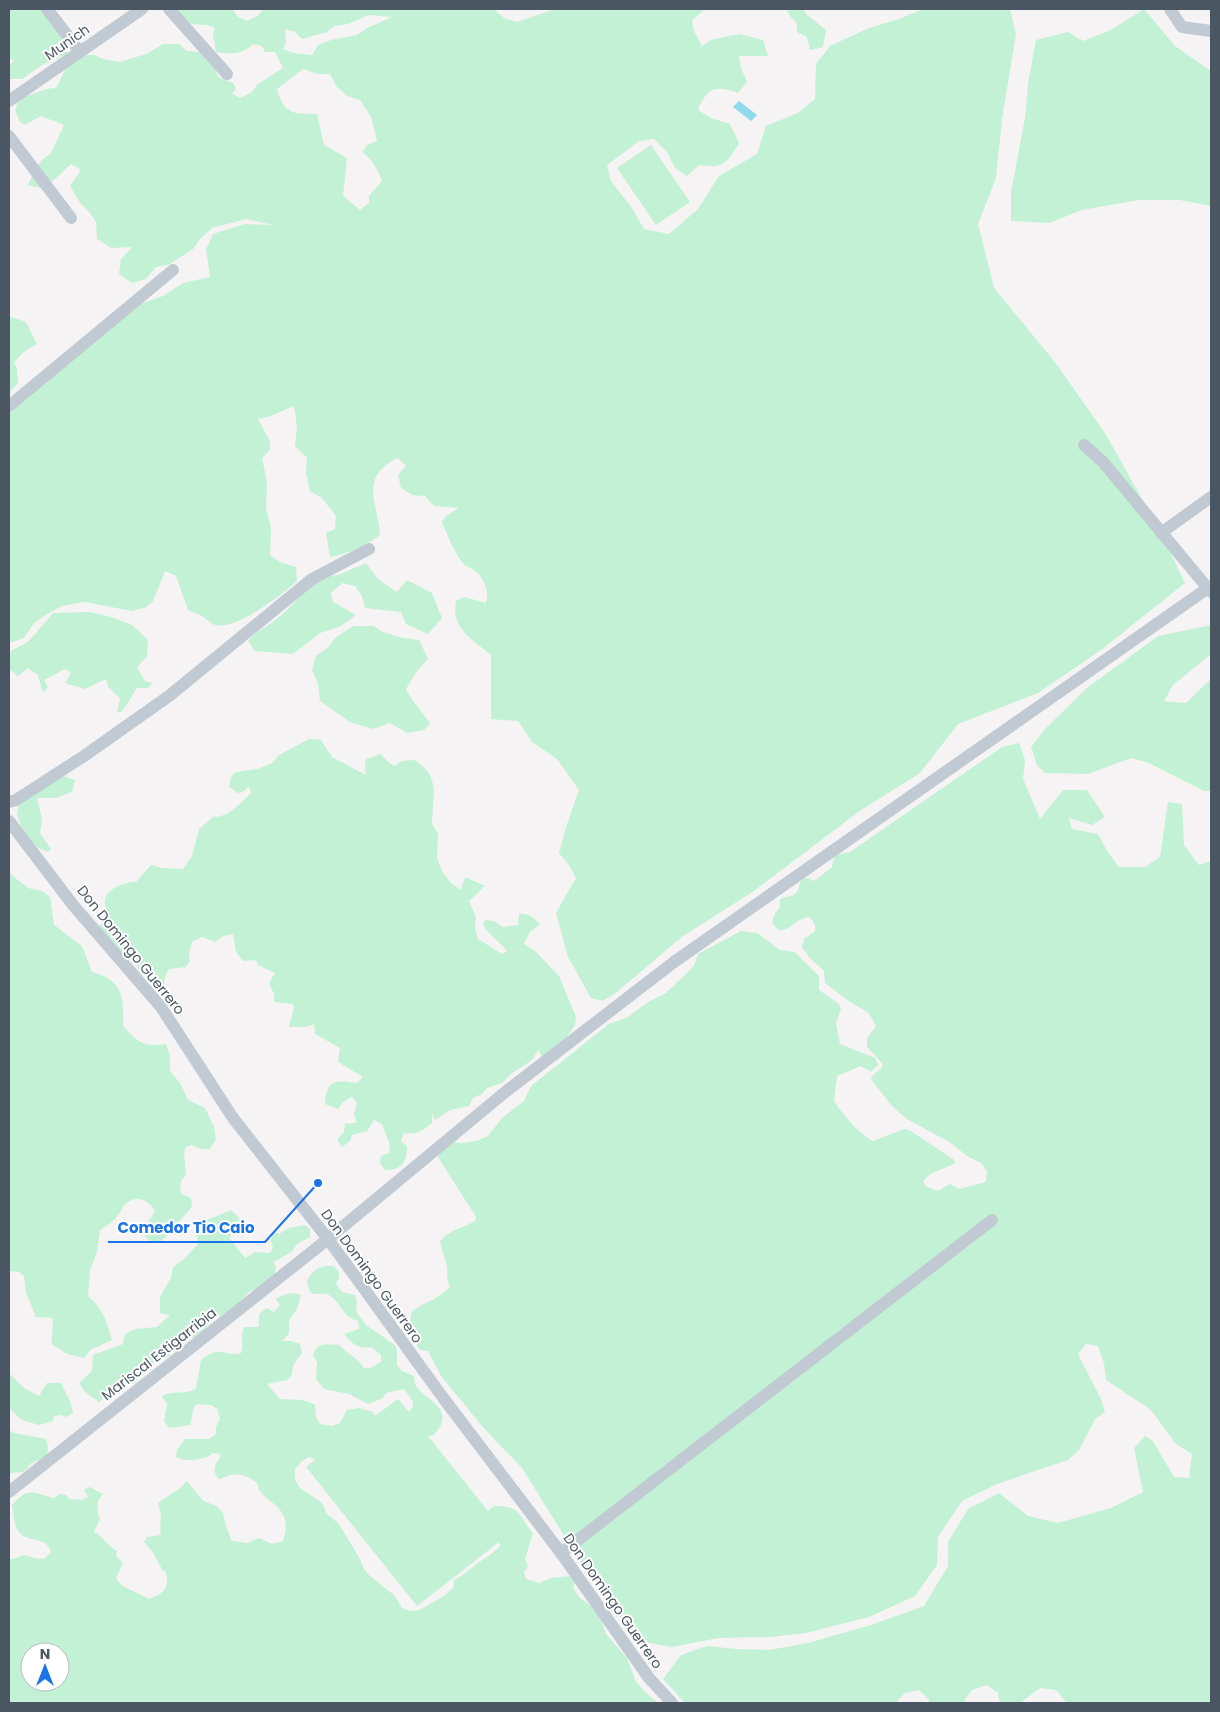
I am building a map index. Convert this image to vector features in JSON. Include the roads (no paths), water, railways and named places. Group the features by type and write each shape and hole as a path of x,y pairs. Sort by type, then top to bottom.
{"street":[{"path":"47,9 80,52"},
{"name":"Munich","path":"9,101 142,9"},
{"path":"169,9 227,74"},
{"path":"1170,9 1182,27 1211,31"},
{"path":"9,136 71,218"},
{"path":"9,406 174,270"},
{"path":"1084,445 1103,462 1210,590"},
{"path":"1161,533 1211,497"},
{"path":"9,802 16,800 84,756 169,696 312,579 369,550"},
{"name":"Mariscal Estigarribia","path":"9,1492 328,1239 504,1092 674,962 1210,590"},
{"name":"Don Domingo Guerrero","path":"9,821 73,905 161,1007 233,1118 328,1239 444,1399 561,1553 649,1678 672,1703"},
{"path":"561,1553 992,1220"}],"water":[{"path":"739,101 757,115 751,121 733,107"}],"place":[{"name":"Comedor Tio Caio","path":"318,1183"}]}
